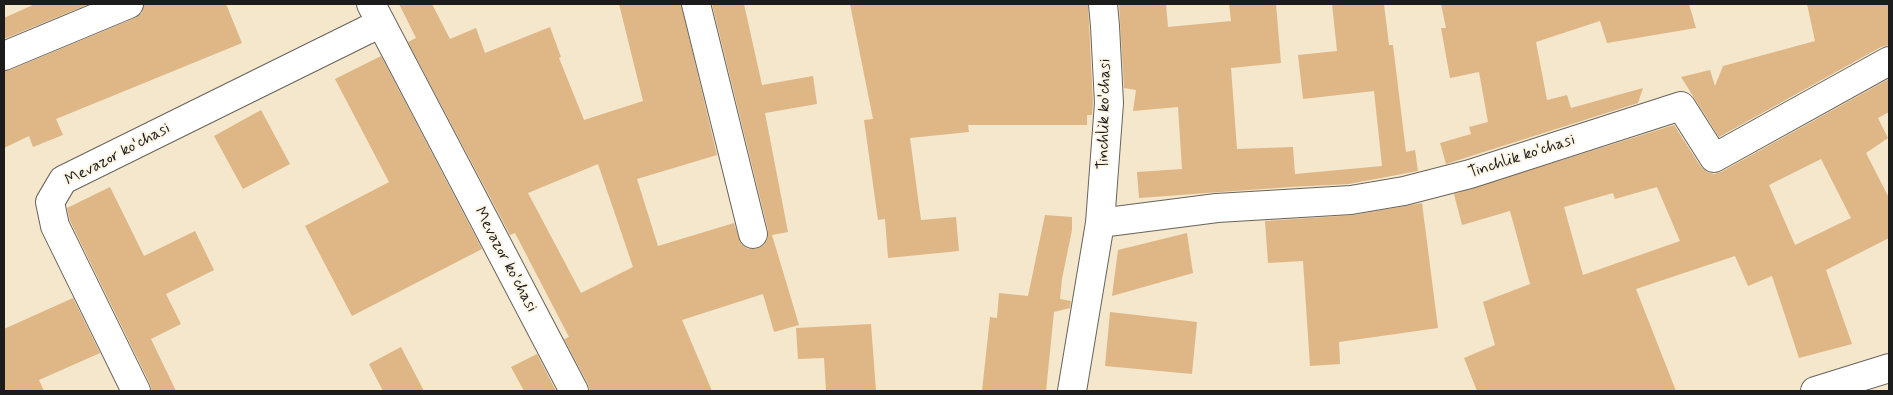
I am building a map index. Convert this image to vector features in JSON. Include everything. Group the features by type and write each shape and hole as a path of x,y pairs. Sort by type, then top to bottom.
{"street":[{"path":"4,56 129,4"},
{"path":"696,4 753,234"},
{"name":"Tinchlik ko'chasi","path":"1072,391 1100,223 1109,103 1106,26 1103,4"},
{"name":"Mevazor ko'chasi","path":"136,391 55,226 50,202 63,180 376,13 574,391"},
{"name":"Tinchlik ko'chasi","path":"1100,223 1217,208 1351,200 1404,191 1470,174 1681,106 1714,158 1889,62"},
{"path":"1825,390 1889,368"}],"building":[{"path":"35,4 89,4 4,39 4,18"},
{"path":"144,4 226,4 242,43 56,119 63,135 33,147 29,136 4,148 4,71 135,18 142,13"},
{"path":"399,4 432,4 450,39 476,28 485,53 550,27 561,57 559,58 584,120 643,101 619,4 681,4 717,155 637,179 658,246 734,223 741,244 748,249 756,249 764,245 768,238 768,230 712,4 744,4 762,85 813,76 817,104 765,113 788,232 772,235 799,325 774,332 763,294 682,320 712,391 590,391 564,339 569,337 515,233 510,235 408,42 416,38","holes":["598,164 633,267 581,293 528,193"]},
{"path":"850,4 1088,4 1093,103 1092,115 1087,115 1087,125 968,125 969,132 910,138 921,220 956,217 959,251 888,258 885,219 878,220 864,120 873,119"},
{"path":"1119,4 1166,4 1168,27 1231,21 1229,4 1276,4 1281,63 1231,68 1237,149 1293,147 1295,174 1382,166 1374,91 1303,99 1298,55 1337,51 1332,4 1384,4 1389,45 1393,45 1406,152 1415,150 1418,171 1349,184 1139,198 1137,172 1182,169 1178,107 1133,111 1136,90 1124,88"},
{"path":"1441,4 1689,4 1696,28 1607,43 1600,21 1536,42 1547,100 1567,95 1571,108 1643,88 1638,103 1446,164 1440,143 1471,134 1469,127 1488,122 1479,72 1450,78 1441,28 1446,28"},
{"path":"1807,4 1889,4 1889,45 1881,47 1719,137 1681,77 1710,70 1715,86 1723,66 1815,41"},
{"path":"381,56 482,249 352,316 305,226 389,182 335,79"},
{"path":"1889,79 1889,112 1878,118 1888,138 1866,153 1889,198 1889,238 1826,270 1852,344 1799,358 1772,276 1748,286 1735,256 1636,289 1676,391 1477,391 1464,358 1495,345 1483,302 1530,284 1510,211 1462,225 1454,194 1674,125 1701,167 1707,172 1714,174 1721,172","holes":["1821,159 1851,218 1795,245 1769,185","1657,187 1680,241 1583,275 1564,207 1613,193 1615,199"]},
{"path":"261,110 290,164 243,189 214,136"},
{"path":"110,187 144,256 195,231 214,270 166,294 181,324 151,339 176,391 152,391 70,221 67,208"},
{"path":"1422,203 1438,328 1339,342 1340,364 1310,366 1303,261 1268,263 1265,221 1354,215"},
{"path":"1045,215 1072,217 1072,230 1060,299 1071,301 1070,308 1054,312 1046,391 982,391 990,317 997,318 999,293 1028,296"},
{"path":"1187,233 1193,273 1112,296 1118,250"},
{"path":"73,298 100,353 39,380 44,391 4,391 4,329"},
{"path":"1110,312 1197,322 1192,374 1105,366"},
{"path":"871,324 876,391 826,391 824,358 798,359 796,328"},
{"path":"401,347 424,391 383,391 369,364"},
{"path":"537,354 556,391 524,391 511,367"}]}
